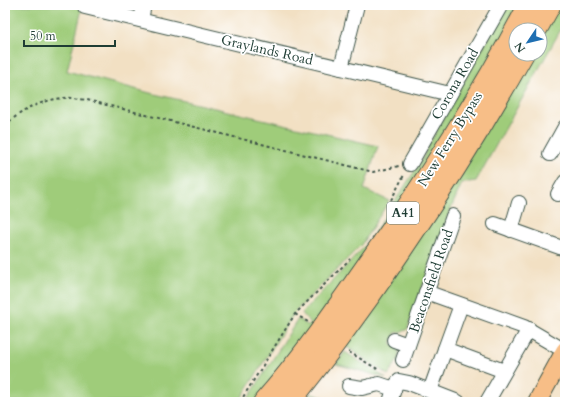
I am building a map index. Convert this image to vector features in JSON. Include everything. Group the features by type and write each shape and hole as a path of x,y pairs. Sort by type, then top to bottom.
{"highway":[{"name":"New Ferry Bypass","path":"264,402 290,371 391,231 466,113 529,5"},
{"path":"540,22 550,5"},
{"name":"New Ferry Bypass","path":"289,402 352,320 433,204 463,158 518,62"}],"main road":[{"path":"537,402 565,351"}],"street":[{"path":"141,20 144,5"},
{"path":"341,68 356,5"},
{"name":"Corona Road","path":"410,164 501,5"},
{"name":"Graylands Road","path":"85,7 450,94"},
{"path":"550,154 565,129"},
{"path":"558,194 565,182"},
{"path":"511,230 519,202"},
{"name":"Beaconsfield Road","path":"403,360 453,216"},
{"path":"495,224 564,245"},
{"path":"426,292 529,329 565,351"},
{"path":"430,391 461,305"},
{"path":"487,402 529,329"},
{"name":"Beaconsfield Road","path":"394,340 408,345"},
{"path":"445,349 504,372"},
{"path":"349,386 362,388 379,384 394,390 409,383 458,402"}],"path":[{"path":"5,126 26,110 42,102 65,98 86,100 374,172 410,164"},
{"path":"389,204 410,164"},
{"path":"240,402 295,314 340,271 354,254"},
{"path":"295,314 309,322"},
{"path":"348,351 385,374 394,390"}],"green space":[{"path":"5,5 83,5 67,71 150,93 378,146 364,189 389,201 361,245 294,313 239,402 5,402"},
{"path":"507,5 522,5 512,22 508,22 508,28 395,217 256,402 246,402 298,319 309,326 311,324 302,313 367,244 422,160 428,146"},
{"path":"558,5 565,5 565,22 548,52 548,22"},
{"path":"525,62 543,62 476,181 462,183 449,213 407,330 395,333 391,344 396,347 399,352 398,360 388,375 344,345"},
{"path":"345,352 386,378 336,364"},
{"path":"311,394 343,402 304,402"}]}
